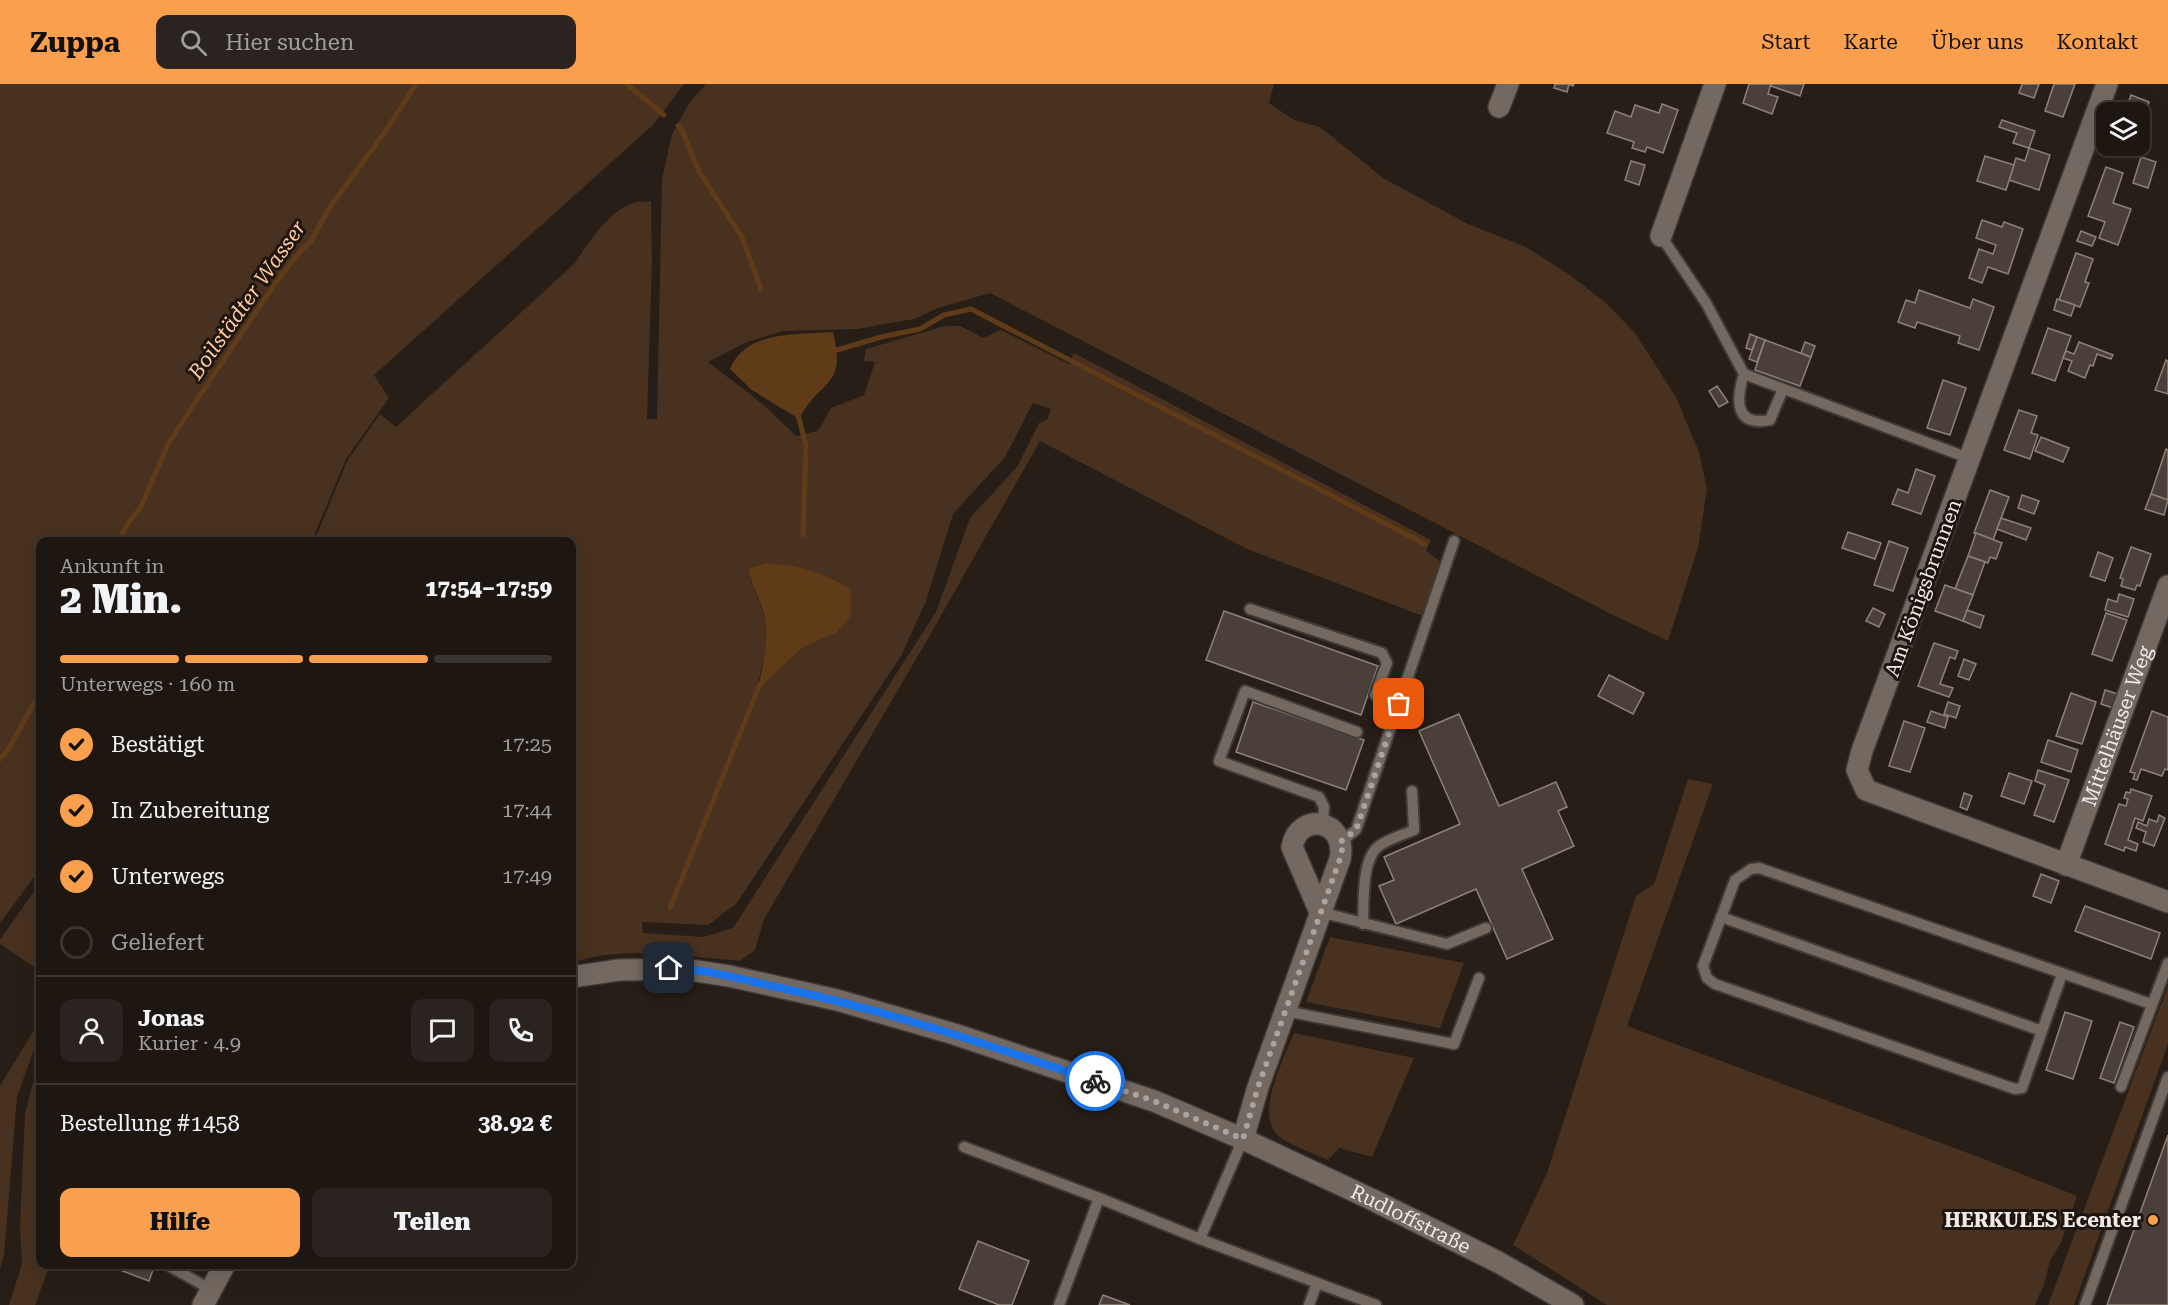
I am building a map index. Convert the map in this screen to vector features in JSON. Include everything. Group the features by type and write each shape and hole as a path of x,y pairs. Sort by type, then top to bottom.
{"street":[{"path":"1500,107 1508,84"},
{"path":"1661,236 1715,84"},
{"name":"Am Königsbrunnen","path":"2107,84 1862,751 1857,770 1866,790 2168,902"},
{"name":"Mittelhäuser Weg","path":"2066,865 2168,586"},
{"path":"1243,1139 1258,1087 1342,851 1338,835 1332,828 1323,824 1313,824 1304,827 1293,839 1292,847 1320,912"},
{"name":"Rudloffstraße","path":"576,976 619,970 684,969 729,976 837,1000 954,1034 1154,1101 1243,1139 1498,1262 1573,1305"},
{"path":"207,1297 222,1269"}],"lane":[{"path":"1661,236 1706,303 1744,374 1971,459"},
{"path":"1744,374 1738,398 1740,409 1746,417 1757,423 1770,420 1783,389"},
{"path":"1340,842 1356,830 1454,541"},
{"path":"1250,609 1382,653 1387,663 1375,695 1399,704"},
{"path":"1323,824 1324,807 1319,797 1219,761 1245,691 1357,732"},
{"path":"1363,924 1365,881 1372,852 1380,844 1414,831 1412,791"},
{"path":"2062,974 2022,1088 2015,1089 1715,984 1707,978 1703,966 1735,880 1743,872 1760,868 2151,1004"},
{"path":"1320,912 1447,944 1486,928"},
{"path":"1721,917 2042,1031"},
{"path":"2121,1087 2168,963"},
{"path":"1285,1011 1454,1044 1479,978"},
{"path":"2085,1305 2168,1077"},
{"path":"1200,1239 1243,1139"},
{"path":"964,1147 1376,1305"},
{"path":"1059,1305 1099,1198"},
{"path":"174,1269 207,1297"},
{"path":"1309,1305 1317,1283"}],"shaded area":[{"path":"0,84 684,84 654,124 374,375 389,398 346,459 314,537 36,537 36,874 0,923"},
{"path":"706,84 1274,84 1269,103 1294,120 1320,127 1383,178 1468,224 1526,247 1567,273 1605,302 1635,333 1676,397 1699,452 1707,489 1698,548 1668,641 1609,613 990,293 938,308 914,319 857,329 783,331 747,342 708,362 764,405 796,436 818,431 831,408 864,395 875,362 864,361 866,349 945,326 960,326 983,338 1001,330 1069,364 1074,353 1431,540 1426,551 1441,562 1423,616 1247,549 1040,441 764,919 755,950 740,961 633,953 576,962 576,537 316,537 347,461 380,414 396,427 574,264 599,229 615,213 633,203 651,201 652,260 647,419 657,419 662,179 672,134 690,102","holes":["1033,403 1051,409 1047,420 1039,423 1017,467 970,518 936,612 733,928 703,937 643,933 642,922 708,925 736,904 901,656 926,601 953,514 1005,457","765,563 851,616 837,631 802,648 758,688 767,633 766,623 748,569"]},
{"path":"833,332 837,364 834,374 799,419 752,390 730,369 738,356 748,347 760,341 788,335"},
{"path":"765,563 810,570 851,590 851,616 837,632 802,648 758,689 765,652 766,624 748,569"},
{"path":"1688,779 1713,784 1627,1026 2077,1196 2061,1242 2050,1261 2035,1305 1607,1305 1513,1245 1547,1173 1636,896 1654,884"},
{"path":"36,889 36,968 0,944 0,940"},
{"path":"1330,937 1464,963 1440,1028 1306,1002"},
{"path":"2168,986 2168,1044 2074,1305 2048,1305"},
{"path":"36,1027 36,1046 17,1097 4,1255 0,1269 0,1086"},
{"path":"1294,1033 1414,1058 1372,1157 1339,1148 1328,1160 1286,1141 1273,1129 1269,1117 1273,1088"},
{"path":"36,1076 36,1269 48,1269 35,1305 9,1305 22,1264 20,1225 25,1115"}],"building":[{"path":"1555,84 1569,84 1567,92 1554,88"},
{"path":"1749,84 1771,84 1768,94 1778,97 1772,114 1743,103"},
{"path":"1771,84 1804,84 1800,96 1771,86"},
{"path":"2022,84 2039,84 2034,98 2019,93"},
{"path":"2054,84 2075,84 2063,117 2045,111"},
{"path":"2131,95 2149,102 2129,102"},
{"path":"1662,104 1678,110 1663,153 1647,147 1645,152 1632,148 1634,142 1607,133 1615,111 1631,117 1635,105 1659,113"},
{"path":"2002,120 2035,131 2029,148 2013,143 2017,133 1999,127"},
{"path":"2029,148 2050,155 2039,190 2009,180 2016,158 2025,161"},
{"path":"1985,156 2014,165 2006,190 1977,181"},
{"path":"2141,157 2156,162 2148,188 2133,183"},
{"path":"1631,161 1645,165 1639,185 1625,180"},
{"path":"2106,167 2123,173 2113,203 2131,209 2118,245 2099,238 2105,222 2088,216"},
{"path":"1982,220 2002,227 2004,222 2023,229 2008,274 1988,267 1982,283 1969,278 1979,249 1993,254 1996,245 1976,238"},
{"path":"2081,231 2096,237 2092,246 2077,241"},
{"path":"2076,253 2093,259 2085,282 2089,283 2080,307 2059,300"},
{"path":"1919,290 1970,308 1973,299 1994,307 1979,350 1958,343 1960,336 1917,322 1915,328 1898,322 1906,300 1915,303"},
{"path":"2057,299 2075,305 2071,316 2054,310"},
{"path":"2048,328 2071,336 2055,381 2032,373"},
{"path":"1750,334 1757,337 1752,350 1746,348"},
{"path":"1757,337 1765,340 1757,362 1749,359"},
{"path":"1765,340 1811,357 1800,386 1755,370"},
{"path":"1805,342 1815,346 1811,357 1801,353"},
{"path":"2079,342 2113,355 2111,359 2097,354 2085,378 2068,371 2072,361 2063,358 2066,351 2074,354"},
{"path":"2166,360 2168,361 2168,394 2155,390"},
{"path":"1943,380 1966,388 1950,435 1927,428"},
{"path":"1717,386 1728,402 1719,407 1709,391"},
{"path":"2019,410 2037,416 2031,433 2038,435 2030,459 2004,450"},
{"path":"2041,437 2069,448 2063,462 2035,451"},
{"path":"2166,449 2168,450 2168,500 2151,494"},
{"path":"1916,469 1935,476 1921,514 1892,504 1898,489 1908,493"},
{"path":"1990,490 2009,497 1993,540 1974,533"},
{"path":"2151,494 2168,500 2164,515 2145,509"},
{"path":"2022,495 2039,501 2034,514 2018,508"},
{"path":"2001,518 2031,528 2026,540 1997,529"},
{"path":"1848,532 1881,543 1875,559 1842,548"},
{"path":"1976,533 2002,543 1996,559 1990,557 1988,563 1968,556"},
{"path":"1889,541 1908,548 1893,591 1874,585"},
{"path":"2131,547 2151,554 2140,586 2137,585 2135,590 2121,586 2123,579 2120,578"},
{"path":"2098,552 2113,558 2105,581 2090,576"},
{"path":"1968,556 1985,562 1973,595 1955,589"},
{"path":"1945,585 1973,595 1963,621 1935,611"},
{"path":"2119,594 2134,599 2128,617 2105,610 2108,599 2117,602"},
{"path":"1873,608 1885,614 1879,627 1866,621"},
{"path":"1967,610 1984,616 1980,628 1963,621"},
{"path":"1224,611 1378,666 1361,715 1206,660"},
{"path":"2106,613 2127,620 2112,661 2092,654"},
{"path":"1934,643 1958,651 1955,659 1950,657 1940,684 1953,688 1949,697 1918,686"},
{"path":"1964,659 1976,664 1969,680 1958,676"},
{"path":"1609,675 1644,693 1633,714 1598,696"},
{"path":"2105,690 2118,694 2113,708 2101,704"},
{"path":"2071,693 2096,702 2082,744 2056,736"},
{"path":"1253,702 1364,740 1346,790 1236,752"},
{"path":"1948,702 1960,706 1956,718 1944,714"},
{"path":"1931,711 1948,717 1945,728 1927,722"},
{"path":"2152,711 2168,717 2168,770 2165,769 2162,776 2141,769 2137,780 2133,779 2135,773 2130,772"},
{"path":"1459,714 1499,806 1556,782 1567,807 1558,811 1574,846 1522,869 1553,939 1507,959 1476,889 1396,924 1379,886 1394,880 1384,857 1460,824 1419,731"},
{"path":"1904,721 1925,728 1910,772 1889,766"},
{"path":"2048,740 2078,750 2071,772 2041,762"},
{"path":"2038,770 2069,780 2054,822 2034,815 2045,785 2035,781"},
{"path":"2009,773 2032,781 2024,804 2001,796"},
{"path":"2131,789 2152,796 2143,821 2135,818 2128,840 2138,844 2136,851 2125,847 2124,851 2105,844 2119,804 2126,806 2128,799 2124,798 2126,792 2130,793"},
{"path":"1964,793 1972,796 1967,810 1960,807"},
{"path":"2159,815 2165,818 2154,846 2143,842 2146,832 2136,828 2138,822 2147,826 2149,819 2157,822"},
{"path":"2041,874 2059,881 2051,903 2033,896"},
{"path":"2085,906 2160,933 2151,959 2075,931"},
{"path":"2065,1012 2092,1021 2073,1079 2046,1070"},
{"path":"2120,1022 2134,1027 2114,1083 2100,1078"},
{"name":"HERKULES Ecenter","path":"2168,1135 2168,1305 2107,1305"},
{"path":"978,1241 1029,1261 1012,1305 999,1305 959,1289"},
{"path":"117,1269 153,1269 149,1281"},
{"path":"1103,1295 1130,1305 1099,1305"}],"waterway":[{"name":"Boilstädter Wasser","path":"120,537 141,507 168,444 194,404 275,284 302,249 310,243 330,207 385,132 416,84"},
{"path":"627,84 664,115"},
{"path":"678,126 683,132 698,170 742,237 761,289"},
{"path":"837,350 881,337 920,329 944,315 971,309 1425,544"},
{"path":"798,415 806,445 803,535"},
{"path":"670,908 760,684"},
{"name":"Boilstädter Wasser","path":"0,759 8,750 36,699"}],"way so far":[{"path":"1095,1081 1154,1101 1243,1139 1258,1087 1340,859 1342,851 1340,842 1356,830 1399,704"}],"place":[{"name":"HERKULES Ecenter","path":"2153,1220"}],"route":[{"path":"669,968 729,976 837,1000 954,1034 1095,1081"}]}
